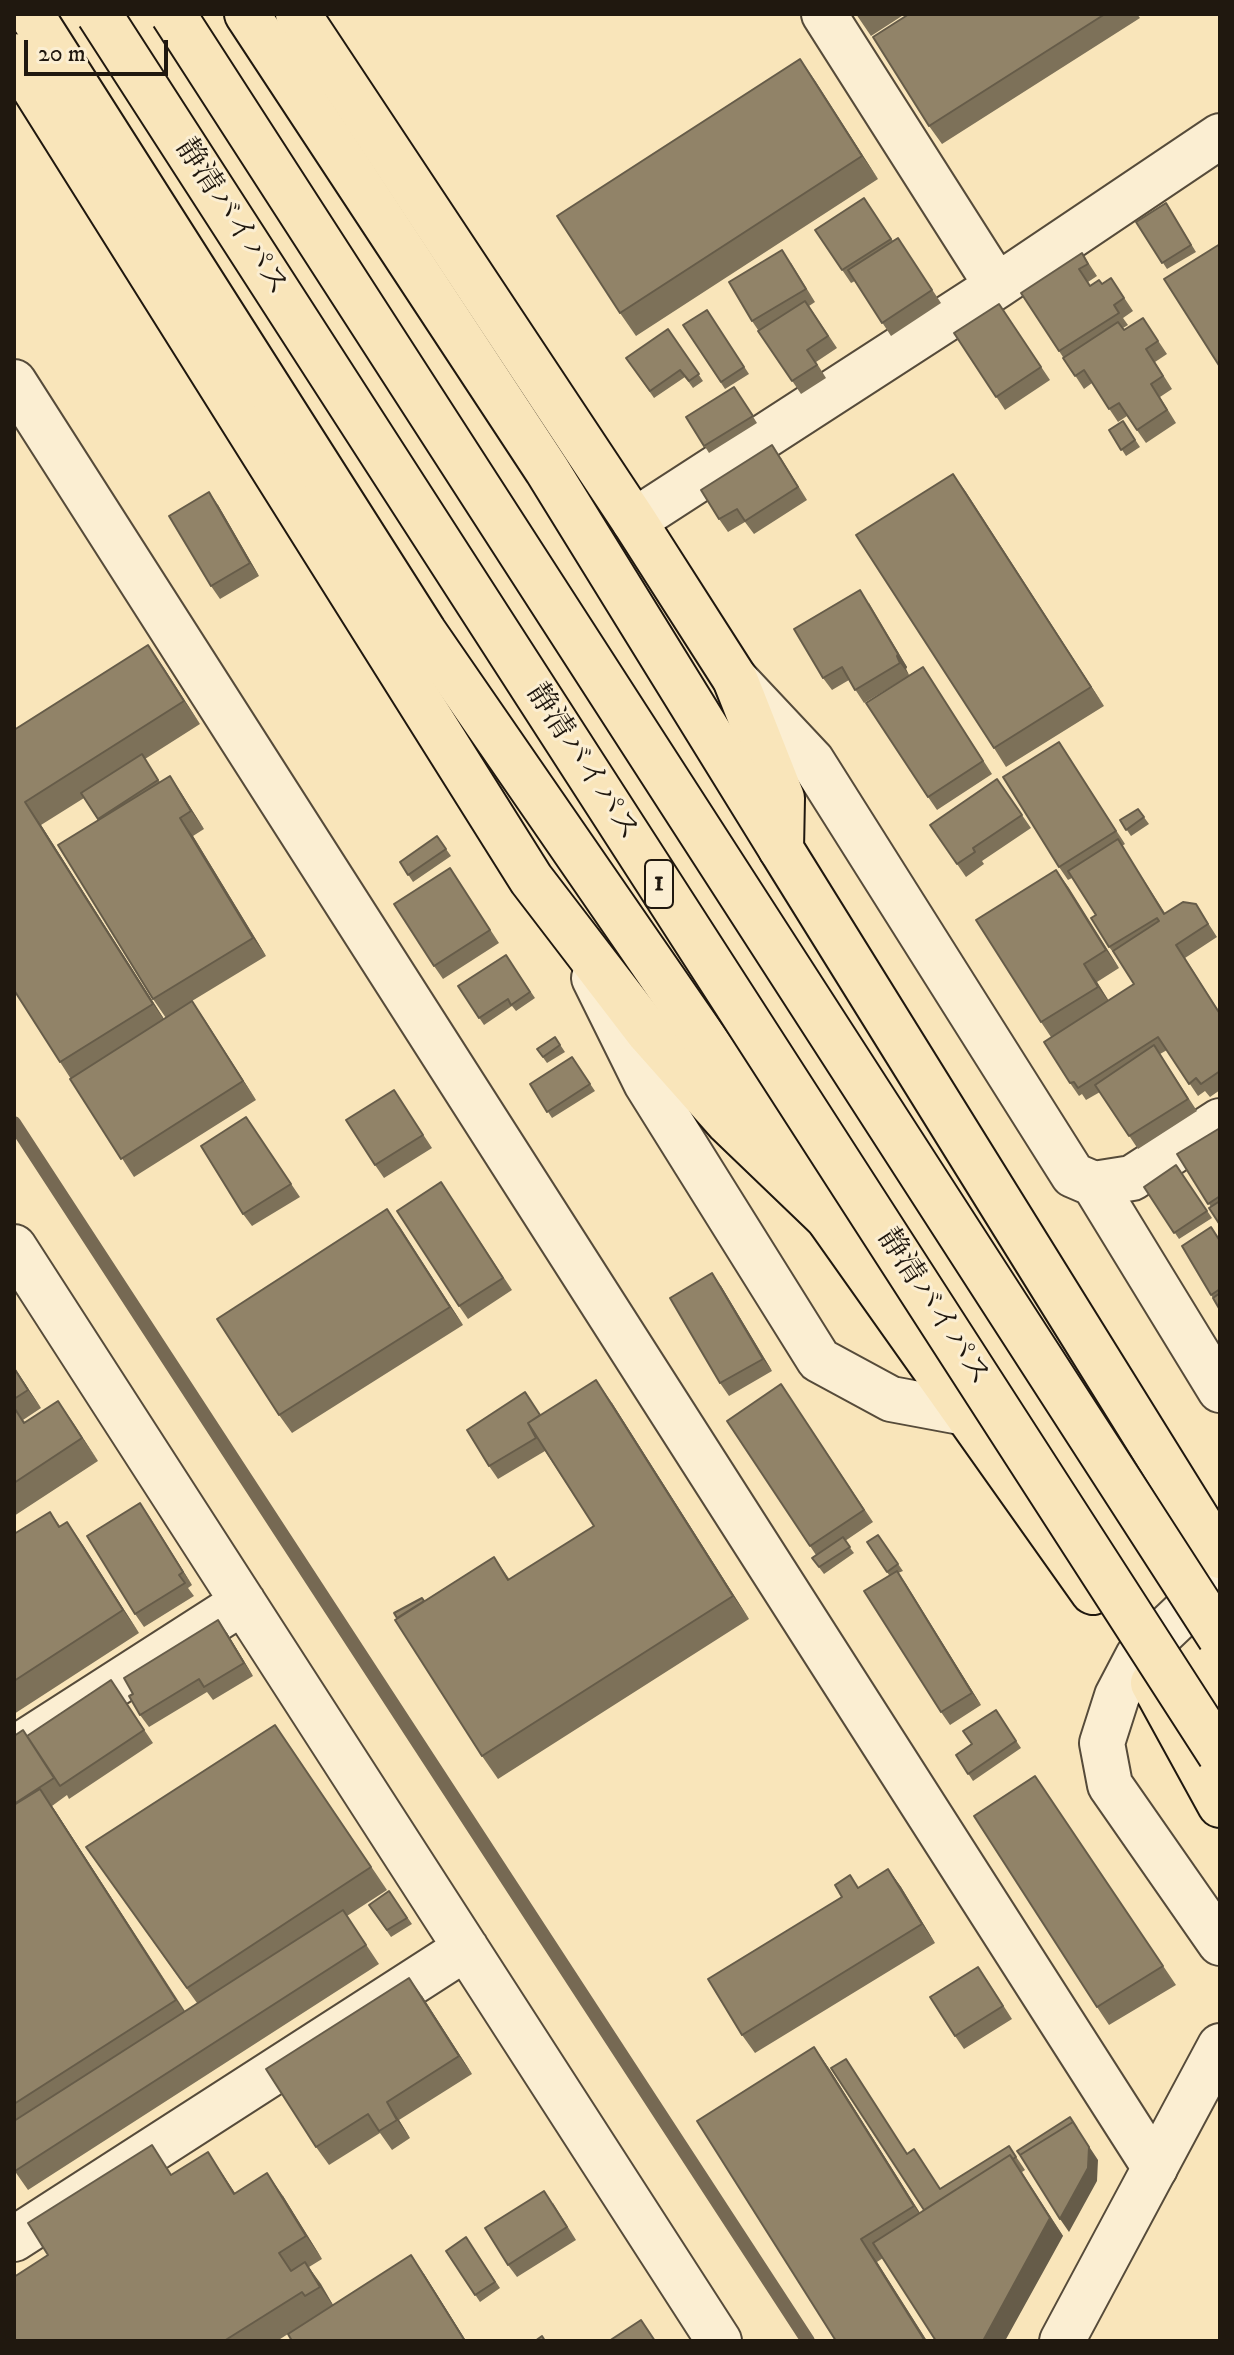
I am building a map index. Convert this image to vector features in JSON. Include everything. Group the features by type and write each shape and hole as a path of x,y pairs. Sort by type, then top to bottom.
{"highway":[{"name":"静清バイパス","path":"99,14 1220,1754"},
{"name":"静清バイパス","path":"173,14 1220,1637"},
{"path":"247,14 547,470 1220,1556"},
{"path":"298,14 735,679 782,798 781,849"},
{"path":"31,37 531,879 649,1033 728,1122 828,1218"},
{"path":"31,37 424,632 828,1218 1138,1656 1220,1805"}],"street":[{"path":"824,14 997,286"},
{"path":"634,521 997,286 1220,136"},
{"path":"14,382 1155,2168"},
{"path":"735,679 812,761 1073,1175 1094,1184 1132,1178 1220,1121"},
{"path":"568,926 646,1083 819,1360 891,1399 966,1413"},
{"path":"1094,1184 1220,1390"},
{"path":"14,1247 719,2341"},
{"path":"1220,1578 1138,1656 1117,1696 1102,1743 1110,1785 1220,1943"},
{"path":"14,1749 243,1602"},
{"path":"14,2239 466,1948"},
{"path":"1062,2341 1220,2046"}],"building":[{"path":"909,14 1105,14 929,126 873,37"},
{"path":"800,59 862,156 620,313 557,216"},
{"path":"864,198 891,239 842,270 815,230"},
{"path":"1166,203 1191,245 1162,263 1136,222"},
{"path":"898,238 932,290 882,323 848,270"},
{"path":"1220,244 1220,367 1164,279"},
{"path":"782,250 806,289 752,321 729,282"},
{"path":"1082,253 1088,264 1079,269 1090,286 1099,280 1102,284 1111,278 1124,298 1114,305 1119,313 1059,351 1021,293"},
{"path":"805,301 828,336 807,350 817,365 792,381 758,331"},
{"path":"999,304 1041,367 996,397 954,333"},
{"path":"707,310 744,367 721,382 683,325"},
{"path":"1143,318 1158,341 1146,349 1163,376 1151,384 1167,410 1137,430 1119,403 1109,409 1084,370 1075,376 1063,358 1118,322 1124,330"},
{"path":"668,329 699,374 689,381 680,370 650,391 626,358"},
{"path":"734,387 753,416 704,446 686,417"},
{"path":"1123,421 1135,440 1121,450 1109,430"},
{"path":"772,445 798,487 745,521 737,509 719,519 701,490"},
{"path":"953,474 1091,687 994,748 856,535"},
{"path":"209,492 250,563 211,586 169,516"},
{"path":"860,590 898,654 900,663 855,690 842,667 823,678 794,629"},
{"path":"148,645 184,701 25,802 153,1004 60,1062 14,990 14,730"},
{"path":"923,667 983,761 928,797 866,703"},
{"path":"1059,742 1116,831 1059,867 1003,777"},
{"path":"142,754 158,780 98,819 81,793"},
{"path":"170,776 191,811 180,818 253,938 153,999 58,845"},
{"path":"997,779 1022,815 973,848 975,852 957,864 930,825"},
{"path":"1138,809 1144,817 1126,830 1120,820"},
{"path":"437,836 446,849 408,875 400,862"},
{"path":"1118,839 1164,914 1183,902 1196,904 1208,924 1176,945 1220,1014 1220,1071 1201,1084 1196,1078 1189,1084 1158,1037 1078,1088 1074,1082 1070,1083 1044,1042 1134,984 1113,951 1159,921 1157,918 1109,947 1091,918 1096,915 1068,871"},
{"path":"450,868 490,930 434,966 394,904"},
{"path":"1056,870 1106,950 1084,964 1098,987 1041,1022 976,920"},
{"path":"506,955 530,992 511,1005 508,999 479,1018 458,986"},
{"path":"192,1001 243,1081 121,1159 70,1079"},
{"path":"555,1037 560,1045 543,1057 537,1049"},
{"path":"1154,1045 1188,1099 1129,1136 1095,1085"},
{"path":"572,1057 590,1084 547,1112 530,1084"},
{"path":"394,1090 423,1135 375,1165 346,1120"},
{"path":"246,1117 291,1184 243,1214 201,1146"},
{"path":"1220,1128 1220,1196 1208,1204 1177,1154"},
{"path":"1176,1165 1207,1211 1174,1233 1144,1187"},
{"path":"441,1182 503,1278 459,1306 397,1211"},
{"path":"1220,1201 1220,1225 1209,1208"},
{"path":"387,1209 450,1307 279,1415 217,1319"},
{"path":"1211,1227 1220,1241 1220,1289 1211,1295 1182,1246"},
{"path":"712,1273 763,1359 720,1383 670,1298"},
{"path":"1220,1293 1220,1310 1213,1298"},
{"path":"14,1368 28,1390 14,1399"},
{"path":"596,1380 733,1596 482,1756 395,1620 494,1557 508,1580 594,1526 528,1423"},
{"path":"781,1384 864,1510 810,1546 727,1421"},
{"path":"525,1392 540,1415 528,1423 536,1438 489,1466 467,1430"},
{"path":"58,1401 82,1438 14,1483 14,1410 24,1423"},
{"path":"140,1503 183,1572 179,1575 185,1583 135,1614 87,1536"},
{"path":"50,1512 59,1527 67,1522 123,1610 14,1681 14,1534"},
{"path":"878,1535 898,1564 887,1572 867,1542"},
{"path":"843,1537 850,1547 819,1567 812,1558"},
{"path":"897,1571 972,1693 941,1712 864,1591"},
{"path":"422,1598 424,1601 397,1618 394,1613"},
{"path":"218,1620 244,1663 204,1687 199,1679 140,1715 129,1696 133,1694 124,1678"},
{"path":"111,1680 144,1730 60,1786 27,1736"},
{"path":"996,1710 1016,1741 968,1774 956,1755 972,1744 963,1731"},
{"path":"275,1725 371,1867 187,1988 86,1847"},
{"path":"23,1730 54,1778 14,1804 14,1736"},
{"path":"1035,1776 1163,1966 1097,2007 974,1816"},
{"path":"40,1789 176,2000 14,2104 14,1805"},
{"path":"888,1869 922,1924 742,2035 708,1979 842,1897 835,1885 850,1875 858,1888"},
{"path":"389,1891 407,1918 387,1930 369,1905"},
{"path":"343,1910 366,1945 15,2171 14,2121"},
{"path":"978,1967 1003,2006 955,2036 930,1997"},
{"path":"409,1978 459,2056 387,2102 397,2120 379,2131 368,2114 316,2147 266,2069"},
{"path":"814,2047 914,2206 861,2239 925,2341 836,2341 697,2121"},
{"path":"846,2059 907,2154 914,2149 940,2189 1009,2146 1016,2157 1013,2159 1010,2155 924,2210 831,2068"},
{"path":"1070,2117 1077,2128 1073,2122 1020,2155 1017,2151"},
{"path":"1073,2122 1089,2147 1088,2168 1060,2219 1020,2155"},
{"path":"152,2145 171,2175 208,2152 234,2194 267,2173 306,2236 279,2253 291,2271 305,2262 320,2287 305,2296 302,2292 224,2341 14,2341 14,2277 48,2255 28,2223"},
{"path":"1010,2155 1050,2218 983,2341 936,2341 873,2243"},
{"path":"544,2191 567,2227 508,2265 485,2228"},
{"path":"466,2237 495,2282 475,2295 446,2251"},
{"path":"411,2255 465,2341 292,2341 288,2334"},
{"path":"641,2320 655,2341 609,2341"}],"waterway":[{"path":"14,1123 808,2341"}]}
